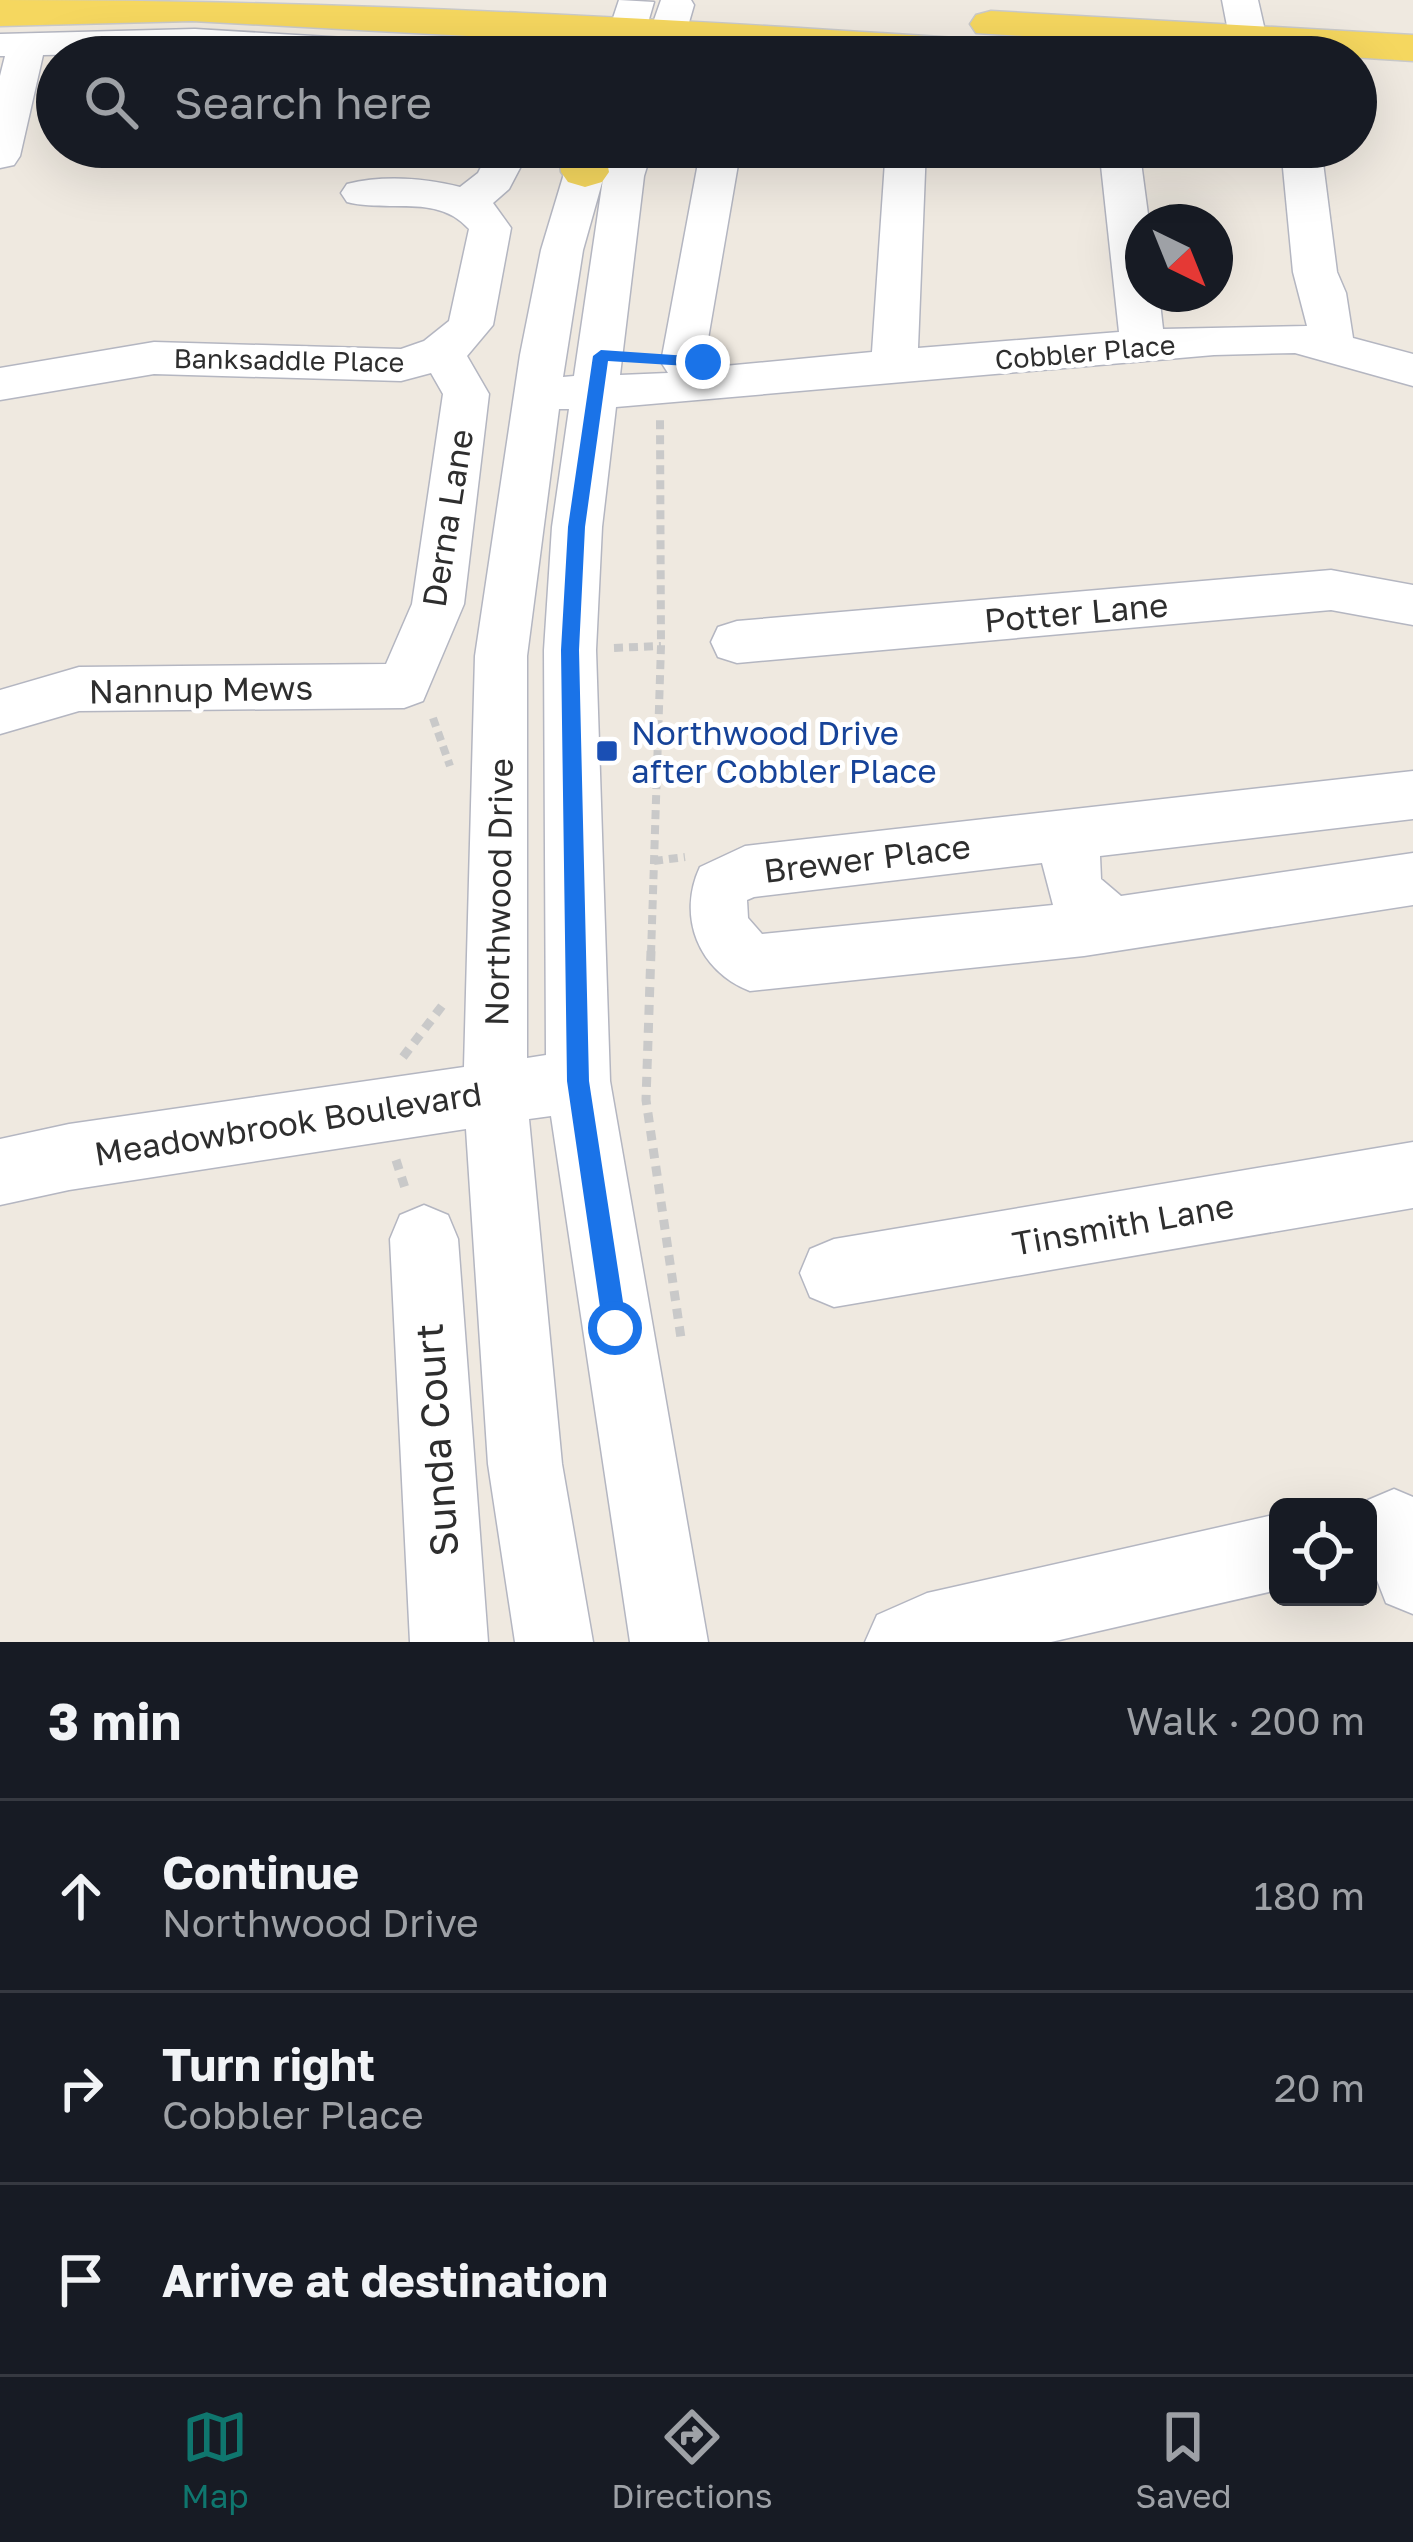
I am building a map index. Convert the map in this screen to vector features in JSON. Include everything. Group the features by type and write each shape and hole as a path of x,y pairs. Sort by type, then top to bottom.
{"main road":[{"path":"9,34 192,8 504,36"},
{"path":"641,26 770,36"},
{"path":"597,36 641,26 1236,27 1288,36"},
{"path":"1377,46 1413,48"},
{"path":"1377,78 1413,80"}],"street":[{"path":"0,156 9,34 71,36"},
{"path":"362,193 445,195 467,203 495,180 501,168"},
{"name":"Northwood Drive","path":"583,168 562,250 577,527 570,650 578,1081 669,1642"},
{"name":"Northwood Drive","path":"554,1642 525,1464 494,1092 501,656 568,375 626,168"},
{"path":"684,362 717,168"},
{"path":"894,368 905,168"},
{"path":"1122,168 1143,347"},
{"path":"1303,168 1315,272 1324,293 1332,346"},
{"name":"Banksaddle Place","path":"0,384 154,358 401,365 442,351 471,325 490,228 483,214 467,203"},
{"name":"Cobbler Place","path":"568,375 753,377 1295,338 1413,370"},
{"name":"Derna Lane","path":"417,691 438,604 466,394 442,351"},
{"name":"Cobbler Place","path":"568,375 703,362 753,377"},
{"name":"Potter Lane","path":"737,642 1331,590 1413,605"},
{"name":"Nannup Mews","path":"0,712 79,689 417,691"},
{"name":"Brewer Place","path":"1405,802 1076,833 745,872 722,885 715,905 718,927 750,963 1113,924 1413,879"},
{"path":"1076,833 1068,878 1077,895 1113,924"},
{"name":"Meadowbrook Boulevard","path":"0,1172 69,1156 578,1081"},
{"name":"Tinsmith Lane","path":"834,1273 1413,1175"},
{"name":"Sunda Court","path":"424,1239 449,1642"},
{"path":"904,1642 927,1632 1269,1554"}],"path":[{"path":"417,691 450,766 450,790"},
{"path":"394,1068 447,1000"}],"place":[{"name":"Northwood Drive after Cobbler Place","path":"607,751"}],"route":[{"path":"615,1328 578,1081 570,650 577,527 601,356 703,362"}]}
